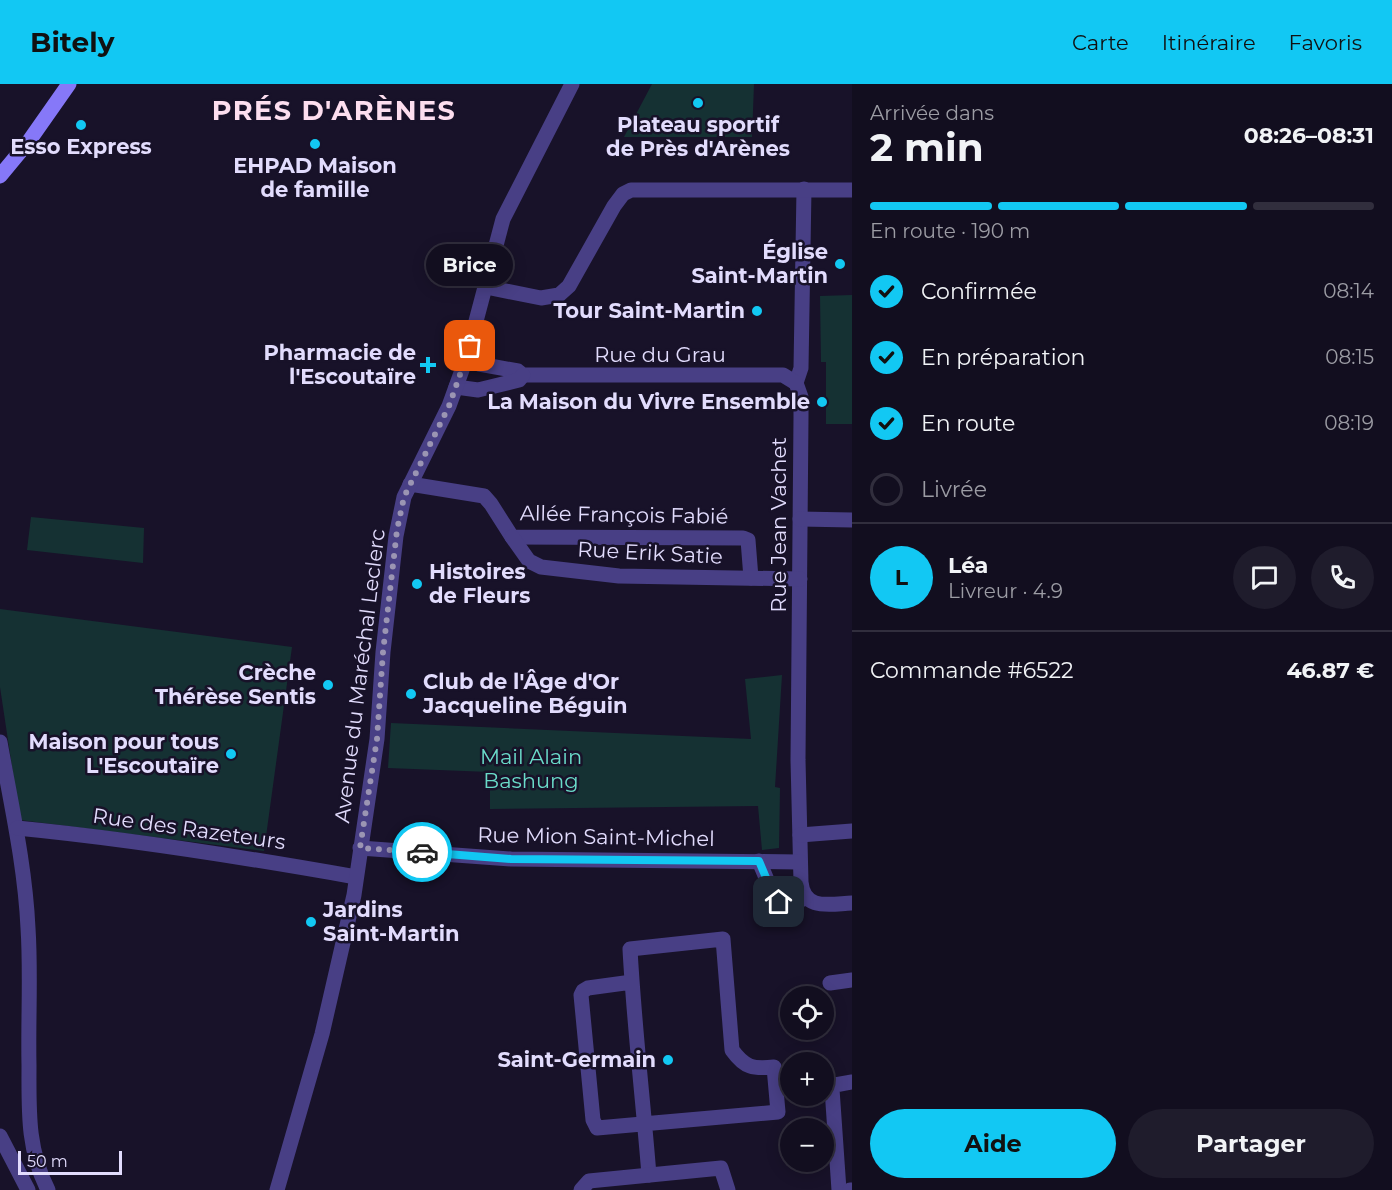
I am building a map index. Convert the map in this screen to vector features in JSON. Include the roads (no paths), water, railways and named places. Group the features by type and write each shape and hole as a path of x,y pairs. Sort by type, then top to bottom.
{"main road":[{"path":"0,176 29,141 69,84"}],"street":[{"name":"Avenue du Maréchal Leclerc","path":"277,1190 322,1034 348,925 377,739 383,652 396,536 404,497 442,422 466,359 503,219 572,84"},
{"name":"Rue Jean Vachet","path":"800,862 801,397 796,383 801,368 804,189"},
{"path":"486,287 541,298 559,295 570,286 622,194 631,190 852,190"},
{"name":"Rue du Grau","path":"466,359 518,371 523,375 783,375 796,383"},
{"name":"Rue du Grau","path":"456,387 478,390 519,380 523,375"},
{"name":"Allée François Fabié","path":"410,484 484,496 512,537 743,538 748,540 750,546 751,578"},
{"path":"800,519 852,520"},
{"name":"Rue Erik Satie","path":"512,537 529,561 541,567 619,576 800,579"},
{"path":"0,742 4,789 16,828 25,889 28,929 31,1141 36,1162 48,1190"},
{"name":"Rue des Razeteurs","path":"16,828 178,848 308,867 356,877"},
{"path":"800,835 852,831"},
{"name":"Rue Mion Saint-Michel","path":"360,848 511,859 800,862"},
{"path":"759,861 775,899 779,902 799,902 805,898"},
{"path":"800,862 802,892 805,898 818,904 852,903"},
{"path":"632,982 585,989 581,995 594,1125 600,1129 645,1125 778,1112 774,1067 754,1069 739,1060 732,1050 723,939 630,949 632,982 645,1125 649,1175"},
{"path":"830,983 852,980"},
{"path":"839,1190 832,1089 844,1079"},
{"path":"0,1136 28,1190"},
{"path":"581,1190 589,1181 721,1168 728,1190"}],"place":[{"name":"Plateau sportif de Près d'Arènes","path":"698,103"},
{"name":"Esso Express","path":"81,125"},
{"name":"EHPAD Maison de famille","path":"315,144"},
{"name":"Église Saint-Martin","path":"840,264"},
{"name":"Tour Saint-Martin","path":"757,311"},
{"name":"Brice","path":"470,346"},
{"name":"Pharmacie de l'Escoutaïre","path":"428,365"},
{"name":"La Maison du Vivre Ensemble","path":"822,402"},
{"name":"Histoires de Fleurs","path":"417,584"},
{"name":"Crèche Thérèse Sentis","path":"328,685"},
{"name":"Club de l'Âge d'Or Jacqueline Béguin","path":"411,694"},
{"name":"Maison pour tous L'Escoutaïre","path":"231,754"},
{"name":"Jardins Saint-Martin","path":"311,922"},
{"name":"Saint-Germain","path":"668,1060"}],"district":[{"name":"PRÉS D'ARÈNES","path":"334,111"}],"park label":[{"name":"Mail Alain Bashung","path":"531,769"}]}
